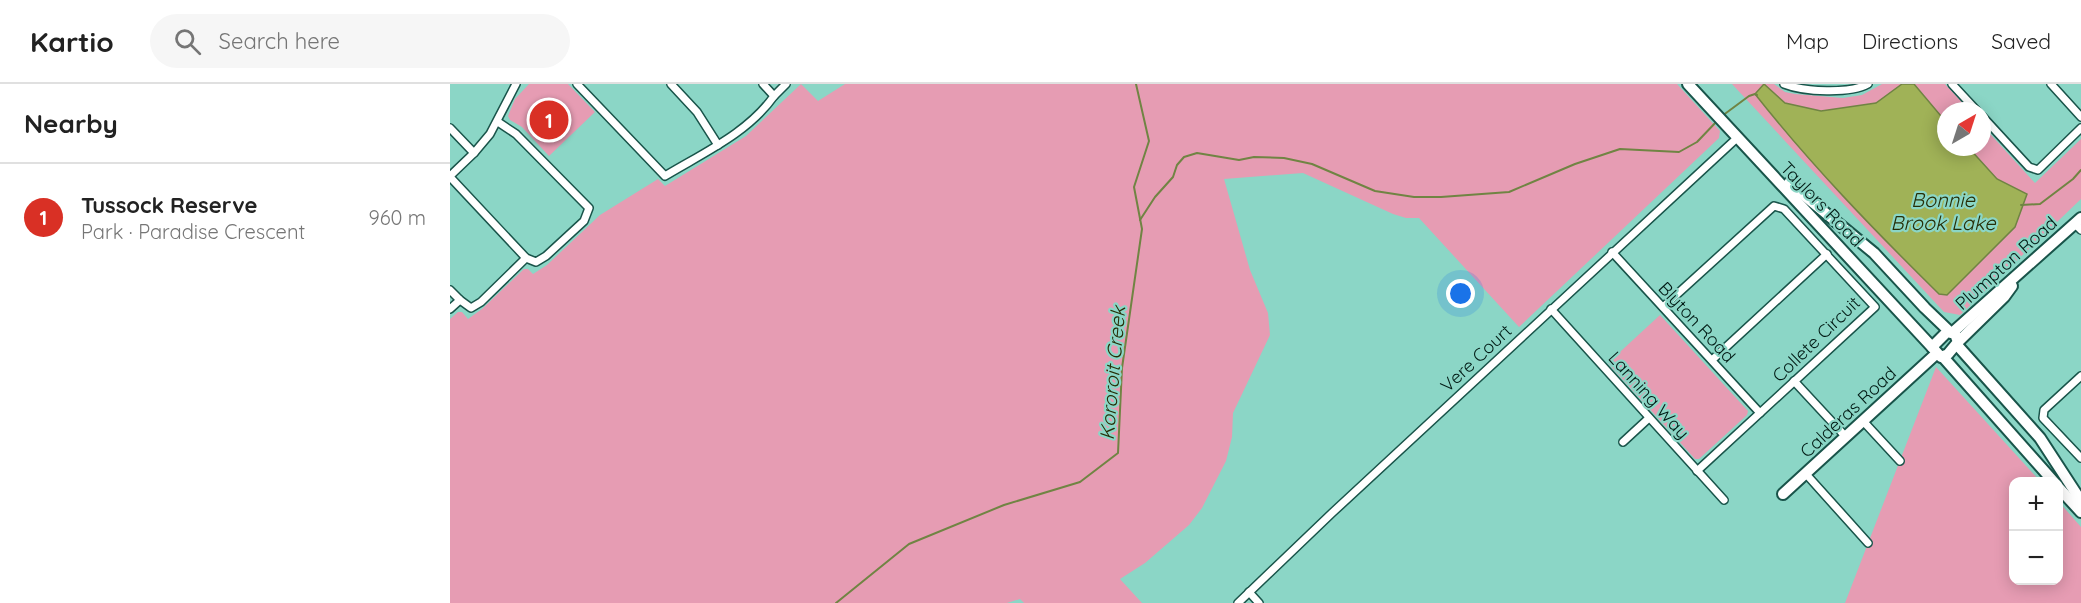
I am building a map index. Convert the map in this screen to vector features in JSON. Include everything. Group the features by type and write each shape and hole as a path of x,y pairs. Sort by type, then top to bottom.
{"street":[{"path":"498,122 516,135 589,208 584,221 546,256 536,262 526,258 450,176 474,153 498,122 504,103 516,84"},
{"path":"577,84 665,176 742,130 786,84"},
{"path":"670,84 697,112 718,145"},
{"path":"763,84 774,96"},
{"name":"Taylors Road","path":"1688,84 1876,285 2049,477"},
{"path":"1697,84 1775,170 1810,202 1868,247 1954,338 2040,438 2081,501"},
{"path":"1784,84 1800,88 1847,91 1868,84"},
{"path":"1952,84 1969,102"},
{"path":"2051,84 2081,117"},
{"path":"1991,126 2029,167 2038,170 2081,128"},
{"path":"450,128 474,153"},
{"name":"Vere Court","path":"1238,603 1612,252 1737,138"},
{"name":"Collete Circuit","path":"1663,307 1774,206 1784,209 1875,307 1697,471"},
{"name":"Plumpton Road","path":"1954,338 2025,268 2079,224"},
{"name":"Blyton Road","path":"1612,252 1760,413"},
{"path":"1712,360 1827,254"},
{"path":"450,290 471,308 481,302 526,258"},
{"path":"450,309 460,300"},
{"name":"Lanning Way","path":"1551,309 1724,500"},
{"path":"1937,353 1945,333 1954,338"},
{"path":"1937,353 1954,338"},
{"name":"Calderas Road","path":"1784,494 1937,353"},
{"path":"2081,376 2044,410 2043,418 2081,458"},
{"path":"1794,381 1846,438"},
{"path":"1623,442 1649,418"},
{"path":"1863,421 1900,461"},
{"path":"1806,474 1856,536 1868,543"},
{"path":"2063,492 2081,512"},
{"path":"1249,592 1260,603"}],"shaded area":[{"path":"529,84 568,84 595,112 549,156 522,127 510,120 508,116 515,99"},
{"path":"801,84 818,101 845,84 1677,84 1720,131 1719,138 1519,327 1419,218 1406,218 1393,214 1303,173 1224,179 1250,270 1268,313 1270,335 1233,413 1232,437 1226,461 1202,508 1189,525 1145,563 1120,579 1142,603 1024,603 1020,599 1007,603 450,603 450,319 458,312 462,312 468,319 482,309 524,269 528,269 533,274 547,265 600,215 658,179 665,186 746,136"},
{"name":"Bonnie Brook Lake","path":"1732,84 1774,84 1785,92 1843,98 1862,95 1882,84 1945,84 1962,102 1937,102 1937,156 1991,156 1991,135 2035,183 2081,139 2081,199 1960,315 1944,312"},
{"path":"1660,315 1748,411 1747,415 1699,459 1695,459 1608,363"},
{"path":"1936,367 2036,477 2009,477 2009,585 2063,585 2063,507 2081,527 2081,603 1845,603"}],"water":[{"name":"Bonnie Brook Lake","path":"1764,84 1785,103 1821,111 1876,103 1902,84 1914,84 1937,111 1937,156 1976,156 1997,179 2027,194 2015,227 1947,295 1939,294 1844,197 1755,94"}],"waterway":[{"name":"Kororoit Creek","path":"836,603 909,544 1004,505 1080,482 1118,453 1122,368 1142,229 1134,187 1149,141 1136,84"},
{"path":"1722,116 1749,96 1757,95"},
{"path":"1140,220 1155,197 1173,177 1177,165 1184,157 1197,153 1239,160 1254,157 1284,158 1312,164 1375,191 1414,197 1441,197 1509,192 1575,164 1620,149 1679,152 1697,142 1718,120"},
{"path":"2021,205 2040,204 2073,179 2081,170"}],"place":[{"name":"Tussock Reserve","path":"549,120"}]}
